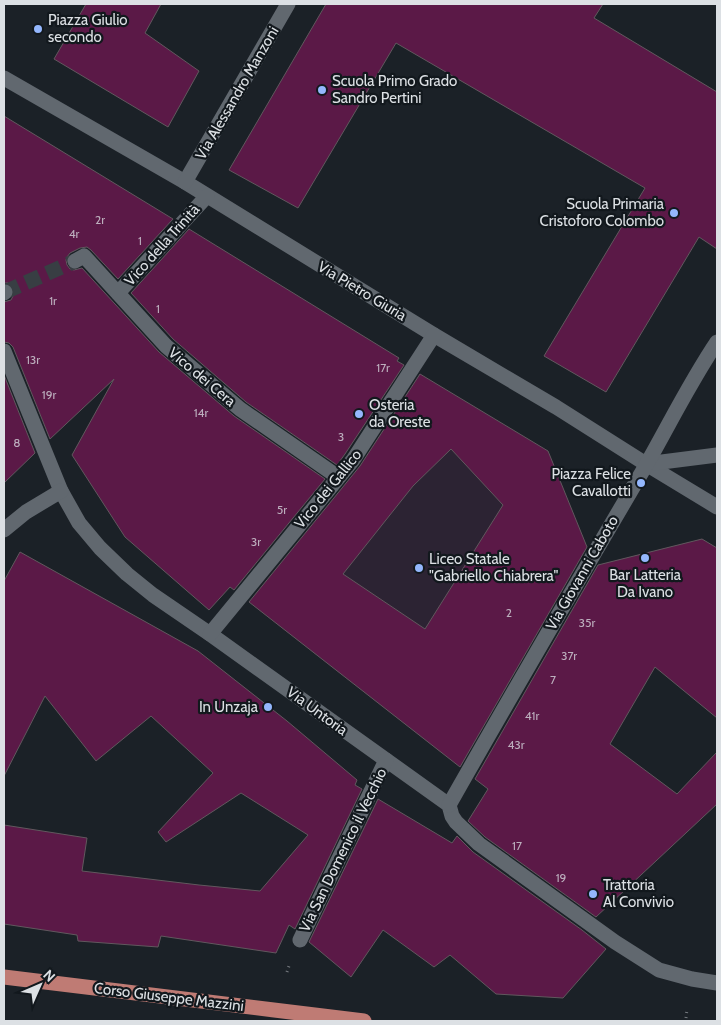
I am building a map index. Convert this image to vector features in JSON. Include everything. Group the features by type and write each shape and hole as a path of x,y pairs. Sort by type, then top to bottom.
{"main road":[{"name":"Corso Giuseppe Mazzini","path":"4,977 364,1021"}],"street":[{"name":"Via Alessandro Manzoni","path":"185,182 288,4"},
{"name":"Via Pietro Giuria","path":"4,78 185,182 717,507"},
{"name":"Vico della Trinità","path":"118,294 207,196"},
{"name":"Vico dei Cera","path":"79,258 118,294 166,346 240,409 338,477"},
{"name":"Vico dei Gallico","path":"210,634 353,460 434,335"},
{"name":"Via Giovanni Caboto","path":"449,805 696,374 717,342"},
{"name":"Via Untoria","path":"4,351 61,490 79,522 100,548 127,574 153,596 210,634 449,805 456,822 479,844 615,942 659,970 717,984"},
{"path":"646,464 717,455"},
{"path":"4,530 26,512 61,490"},
{"name":"Via San Domenico il Vecchio","path":"300,940 386,760"}],"shaded area":[{"name":"Liceo Statale \"Gabriello Chiabrera\"","path":"422,386 579,528 443,754 251,604 315,531"}],"building":[{"path":"86,4 161,4 145,33 199,71 168,127 54,59"},
{"path":"326,4 603,4 594,18 717,92 717,249 699,237 606,392 544,356 645,188 396,43 298,208 229,170"},
{"path":"4,116 173,219 118,279 87,247 70,253 66,260 67,265 70,269 74,270 82,268 159,352 234,416 325,479 234,590 230,587 209,610 125,537 72,455 114,379 50,439 13,347 9,343 4,342 4,302 11,300 14,290 8,283 4,283"},
{"path":"189,229 399,358 397,361 404,365 337,465 246,402 173,339 131,293"},
{"name":"Liceo Statale \"Gabriello Chiabrera\"","path":"420,374 548,451 587,547 460,767 249,602 360,466","holes":["451,449 503,505 425,629 343,574 413,486"]},
{"path":"4,375 35,453 4,483"},
{"path":"702,539 717,548 717,718 655,667 610,744 677,794 717,752 717,804 596,917 485,837 468,821 488,789 475,779 598,565"},
{"path":"20,552 198,651 287,721 357,780 355,785 362,789 295,929 289,925 276,953 161,936 158,947 78,941 77,935 4,924 4,825 87,838 82,871 260,891 308,835 241,793 166,842 158,832 213,773 151,716 96,761 45,696 4,776 4,581"},
{"path":"378,799 452,843 457,836 473,852 606,949 563,998 496,994 450,955 434,967 383,930 351,977 309,942"}],"tunnel":[{"path":"5,292 75,261"}],"place":[{"name":"Piazza Giulio secondo","path":"38,29"},
{"name":"Scuola Primo Grado Sandro Pertini","path":"322,90"},
{"name":"Scuola Primaria Cristoforo Colombo","path":"674,213"},
{"name":"Osteria da Oreste","path":"359,414"},
{"name":"Piazza Felice Cavallotti","path":"641,483"},
{"name":"Bar Latteria Da Ivano","path":"645,558"},
{"name":"Liceo Statale \"Gabriello Chiabrera\"","path":"419,568"},
{"name":"In Unzaja","path":"268,707"},
{"name":"Trattoria Al Convivio","path":"593,894"}]}
